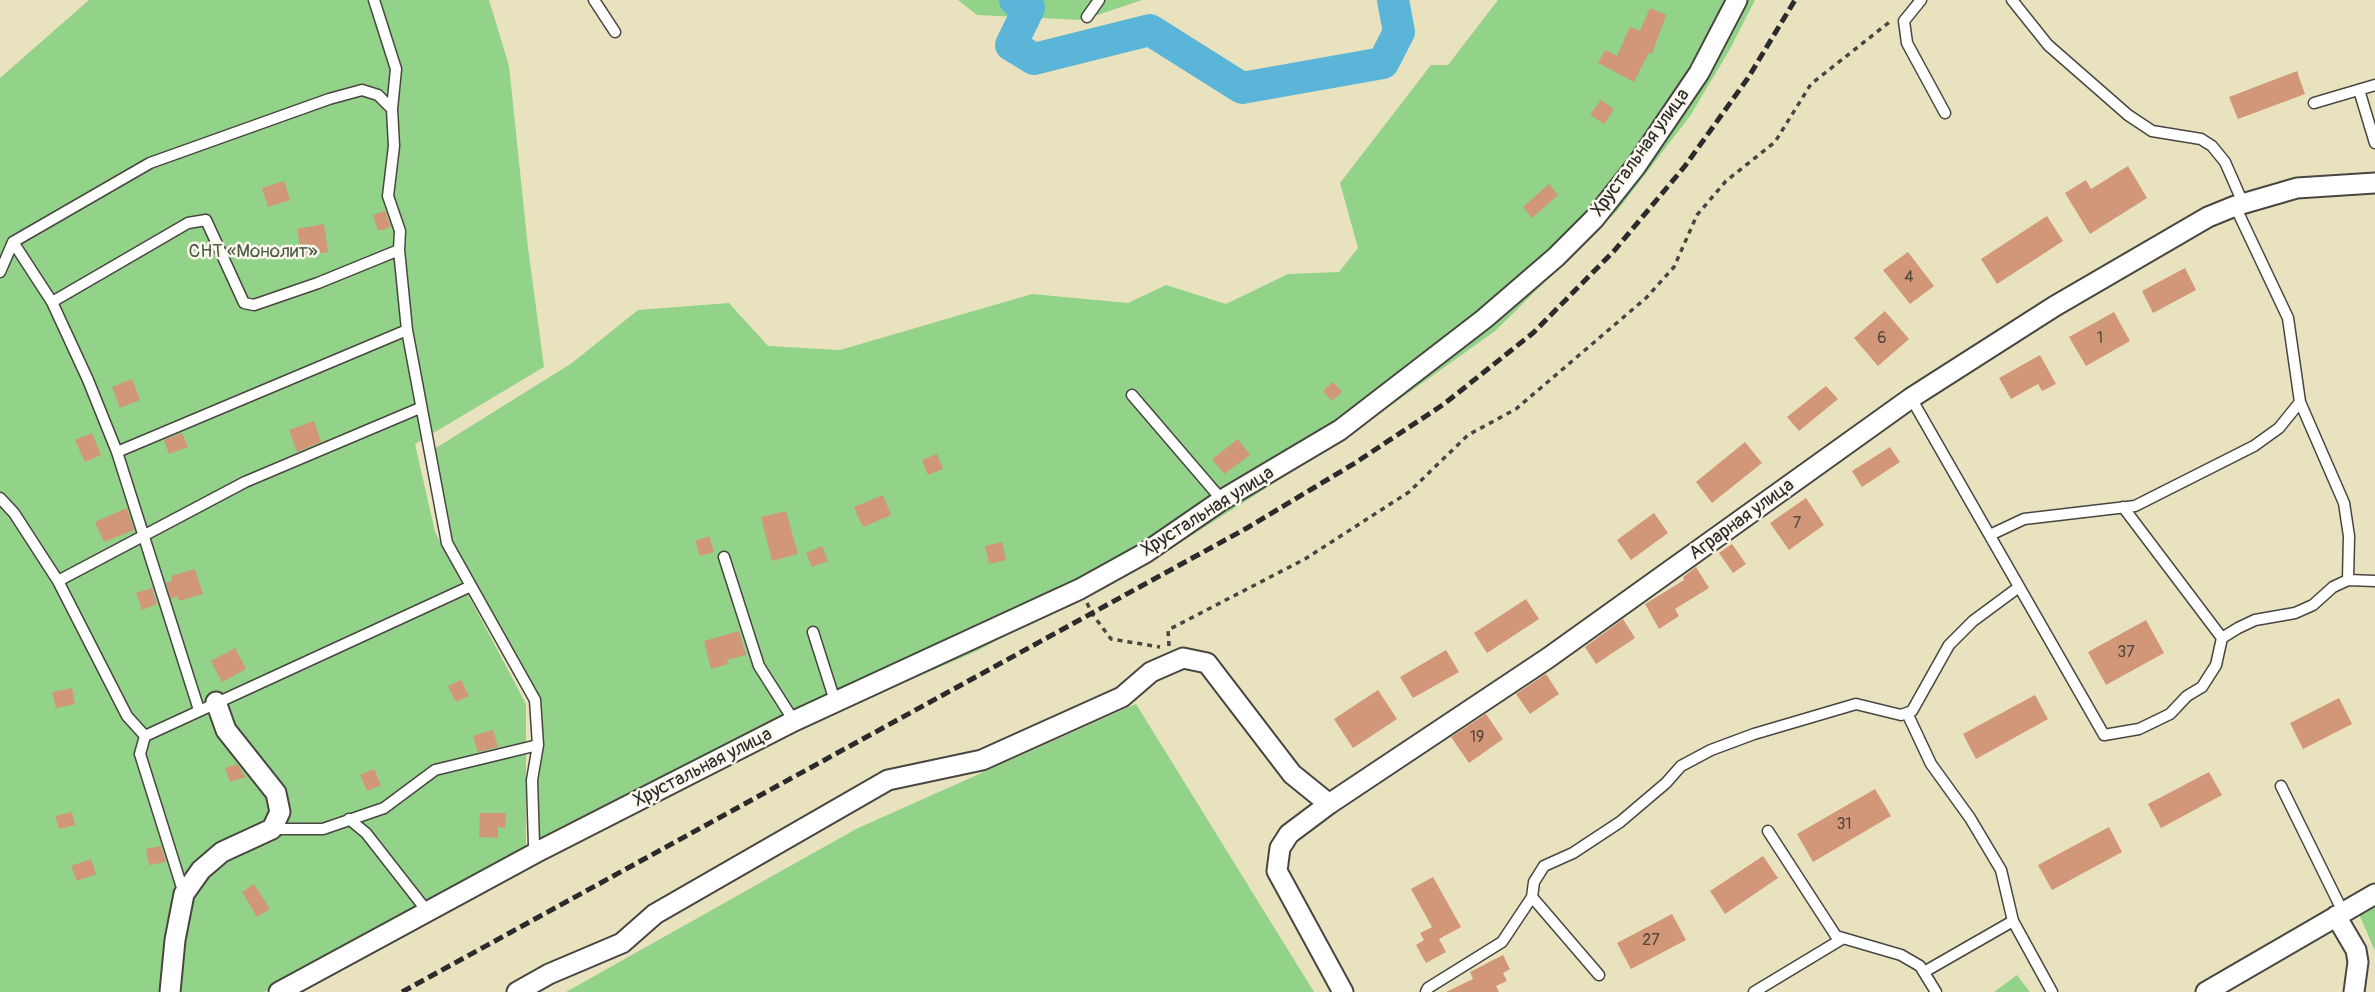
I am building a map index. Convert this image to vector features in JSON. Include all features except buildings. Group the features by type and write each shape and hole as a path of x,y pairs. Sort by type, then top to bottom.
{"street":[{"name":"Хрустальная улица","path":"279,992 402,928 427,911 541,850 835,701 933,659 1080,589 1146,553 1222,500 1340,430 1484,319 1556,257 1594,219 1636,166 1699,73 1737,0"},
{"name":"Аграрная улица","path":"1343,992 1277,871 1280,848 1289,835 1329,804 1548,658 1911,398 2055,306 2208,217 2239,205 2297,188 2375,183"},
{"path":"517,992 548,974 622,943 655,914 888,780 982,760 1122,697 1151,672 1183,659 1207,663 1292,774 1329,804"},
{"path":"170,992 175,940 184,894 201,870 222,852 272,829 280,812 276,793 207,706"},
{"path":"2206,992 2375,894"},
{"path":"2340,914 2356,950 2358,962 2354,992"}],"lane":[{"path":"374,0 396,69 392,109 394,146 388,196 400,231 407,330 420,408 447,543 535,700 538,745 532,780 534,845 541,850"},
{"path":"594,0 615,32"},
{"path":"1087,17 1099,0"},
{"path":"1921,0 1903,20 1907,43 1945,113"},
{"path":"2012,0 2048,45 2128,115 2152,131 2200,139 2212,146 2225,162 2239,205 2288,318 2300,402 2344,503 2349,536 2348,580"},
{"path":"2314,103 2375,85"},
{"path":"0,272 13,242 150,163 329,99 362,90 378,95 392,109"},
{"path":"2359,90 2375,143"},
{"path":"52,302 188,223 206,220 244,303 254,305 400,250"},
{"path":"13,242 52,302 88,380 117,452 142,534 207,706"},
{"path":"117,452 407,330"},
{"path":"1132,394 1222,500"},
{"path":"1911,398 2104,735 2139,729 2170,714 2187,696 2202,687 2216,665 2222,638 2255,620 2295,612 2313,605 2333,587 2348,580 2375,580"},
{"path":"1990,535 2024,519 2135,506 2254,446 2279,428 2300,402"},
{"path":"58,581 142,534 245,482 420,408"},
{"path":"0,498 15,513 58,581 127,716 145,736"},
{"path":"2123,508 2222,638"},
{"path":"724,557 759,666 794,722"},
{"path":"184,894 140,754 145,736 471,586"},
{"path":"1426,992 1428,988 1502,942 1532,897 1534,882 1544,866 1573,853 1620,822 1666,783 1681,766 1711,750 1754,734 1856,704 1901,715 1912,711 1949,645 1973,621 2019,587"},
{"path":"813,632 835,701"},
{"path":"1907,712 1931,764 1970,818 2001,870 2013,921 2052,992"},
{"path":"272,829 323,829 384,808 435,770 538,745"},
{"path":"2281,786 2340,914"},
{"path":"349,819 366,833 427,911"},
{"path":"1768,831 1836,936 1901,955 1920,966 1936,992"},
{"path":"1532,897 1599,975"},
{"path":"1924,972 2013,921"},
{"path":"1754,992 1842,939"}],"path":[{"path":"1171,664 1168,630 1305,559 1409,492 1468,435 1516,409 1646,298 1674,267 1697,215 1726,181 1775,142 1811,84 1895,18"},
{"path":"1080,589 1093,615 1111,639 1160,647 1171,664"}],"green space":[{"name":"СНТ «Монолит»","path":"89,0 489,0 509,66 528,248 544,367 415,444 435,532 526,704 526,852 264,992 0,992 0,78"},
{"path":"958,0 1142,0 1083,20 977,15"},
{"path":"1498,0 1755,0 1730,49 1690,116 1617,211 1495,331 1351,434 1186,539 977,651 805,725 553,848 537,840 539,700 452,544 431,451 572,363 638,310 729,303 768,346 840,350 1032,294 1128,303 1166,285 1226,304 1288,274 1339,272 1358,248 1340,183 1431,65 1448,65"},
{"path":"1136,704 1314,992 566,992 856,829"},
{"path":"2375,905 2375,951 2359,914"},
{"path":"2017,975 2030,992 1994,992"}],"waterway":[{"path":"1015,0 1029,8 1011,45 1034,59 1150,30 1242,88 1383,63 1399,32 1393,0"}],"railway":[{"path":"402,992 1247,528 1355,463 1444,404 1533,333 1614,251 1685,166 1748,78 1795,0"}]}
